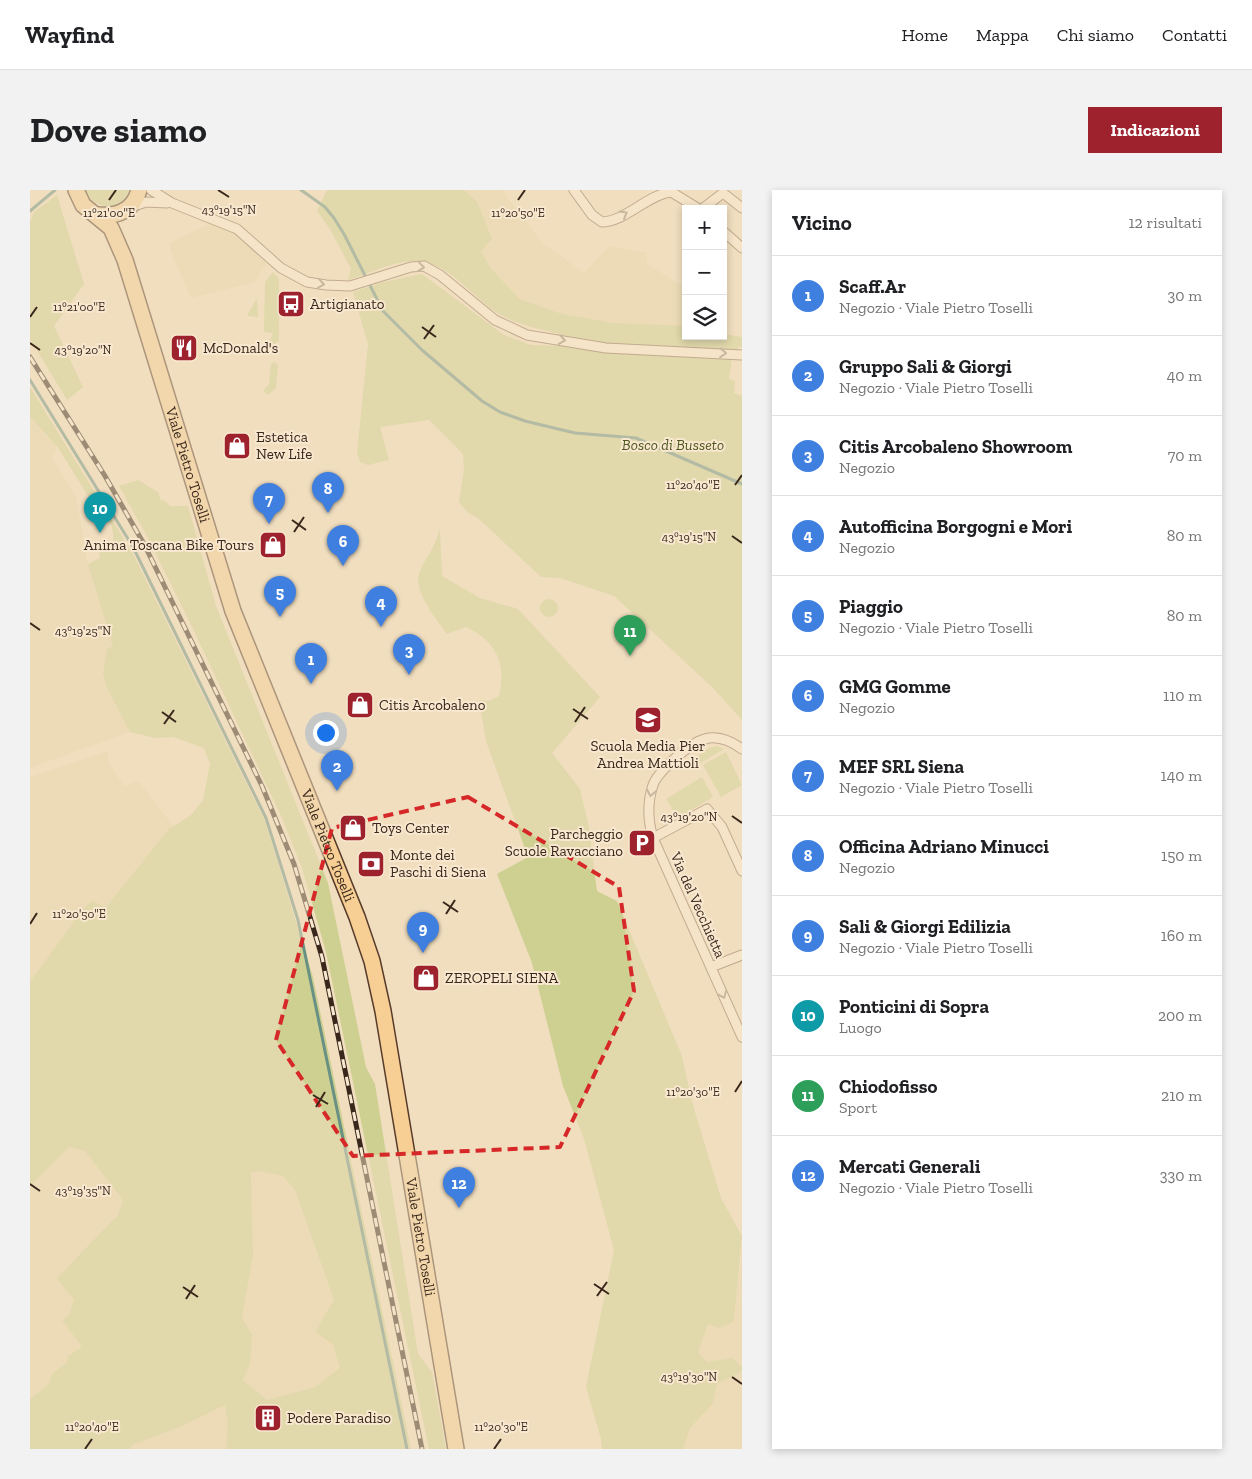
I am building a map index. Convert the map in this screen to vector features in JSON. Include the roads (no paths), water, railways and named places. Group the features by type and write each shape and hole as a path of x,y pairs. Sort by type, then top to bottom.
{"main road":[{"name":"Viale Pietro Toselli","path":"76,190 83,204 98,215 114,231 125,260 233,611 347,893 372,961 383,1011 456,1449"},
{"name":"Viale Pietro Toselli","path":"125,260 122,228 129,208 139,190"},
{"path":"98,215 113,216 129,208"}],"street":[{"path":"151,190 172,203 238,229 287,272 302,280 342,286 356,284 411,267 427,267 440,275 495,320 527,335 606,348 742,354"},
{"path":"574,190 592,215 602,222 612,220 653,196 669,191 693,205"},
{"path":"706,205 724,193 742,208"},
{"path":"129,208 151,202 172,203"},
{"path":"727,235 742,248"},
{"name":"Via del Vecchietta","path":"741,748 723,738 703,738 683,752 660,773 653,783 649,805 649,823 653,838 742,1037"},
{"path":"653,838 707,809 722,827 742,871"},
{"path":"711,968 742,954"}],"waterway":[{"path":"30,211 55,190"},
{"path":"301,190 325,207 334,218 383,311 422,350 482,401 500,412 525,421 575,433 636,438 742,484"},
{"path":"30,380 133,547 266,818 298,920 407,1449"}],"railway":[{"path":"30,357 105,476 144,544 262,786 294,864 322,957 422,1449"}],"place":[{"name":"Artigianato","path":"291,304"},
{"name":"McDonald's","path":"184,348"},
{"name":"Estetica New Life","path":"237,446"},
{"name":"Officina Adriano Minucci","path":"328,513"},
{"name":"MEF SRL Siena","path":"269,524"},
{"name":"Ponticini di Sopra","path":"100,533"},
{"name":"Anima Toscana Bike Tours","path":"273,545"},
{"name":"GMG Gomme","path":"343,566"},
{"name":"Piaggio","path":"280,617"},
{"name":"Autofficina Borgogni e Mori","path":"381,627"},
{"name":"Chiodofisso","path":"630,656"},
{"name":"Citis Arcobaleno Showroom","path":"409,675"},
{"name":"Scaff.Ar","path":"311,684"},
{"name":"Citis Arcobaleno","path":"360,705"},
{"name":"Scuola Media Pier Andrea Mattioli","path":"648,720"},
{"name":"Gruppo Sali & Giorgi","path":"337,791"},
{"name":"Toys Center","path":"353,828"},
{"name":"Parcheggio Scuole Ravacciano","path":"642,843"},
{"name":"Monte dei Paschi di Siena","path":"371,864"},
{"name":"Sali & Giorgi Edilizia","path":"423,953"},
{"name":"ZEROPELI SIENA","path":"426,978"},
{"name":"Mercati Generali","path":"459,1208"},
{"name":"Podere Paradiso","path":"268,1418"}],"park label":[{"name":"Bosco di Busseto","path":"673,445"}]}
